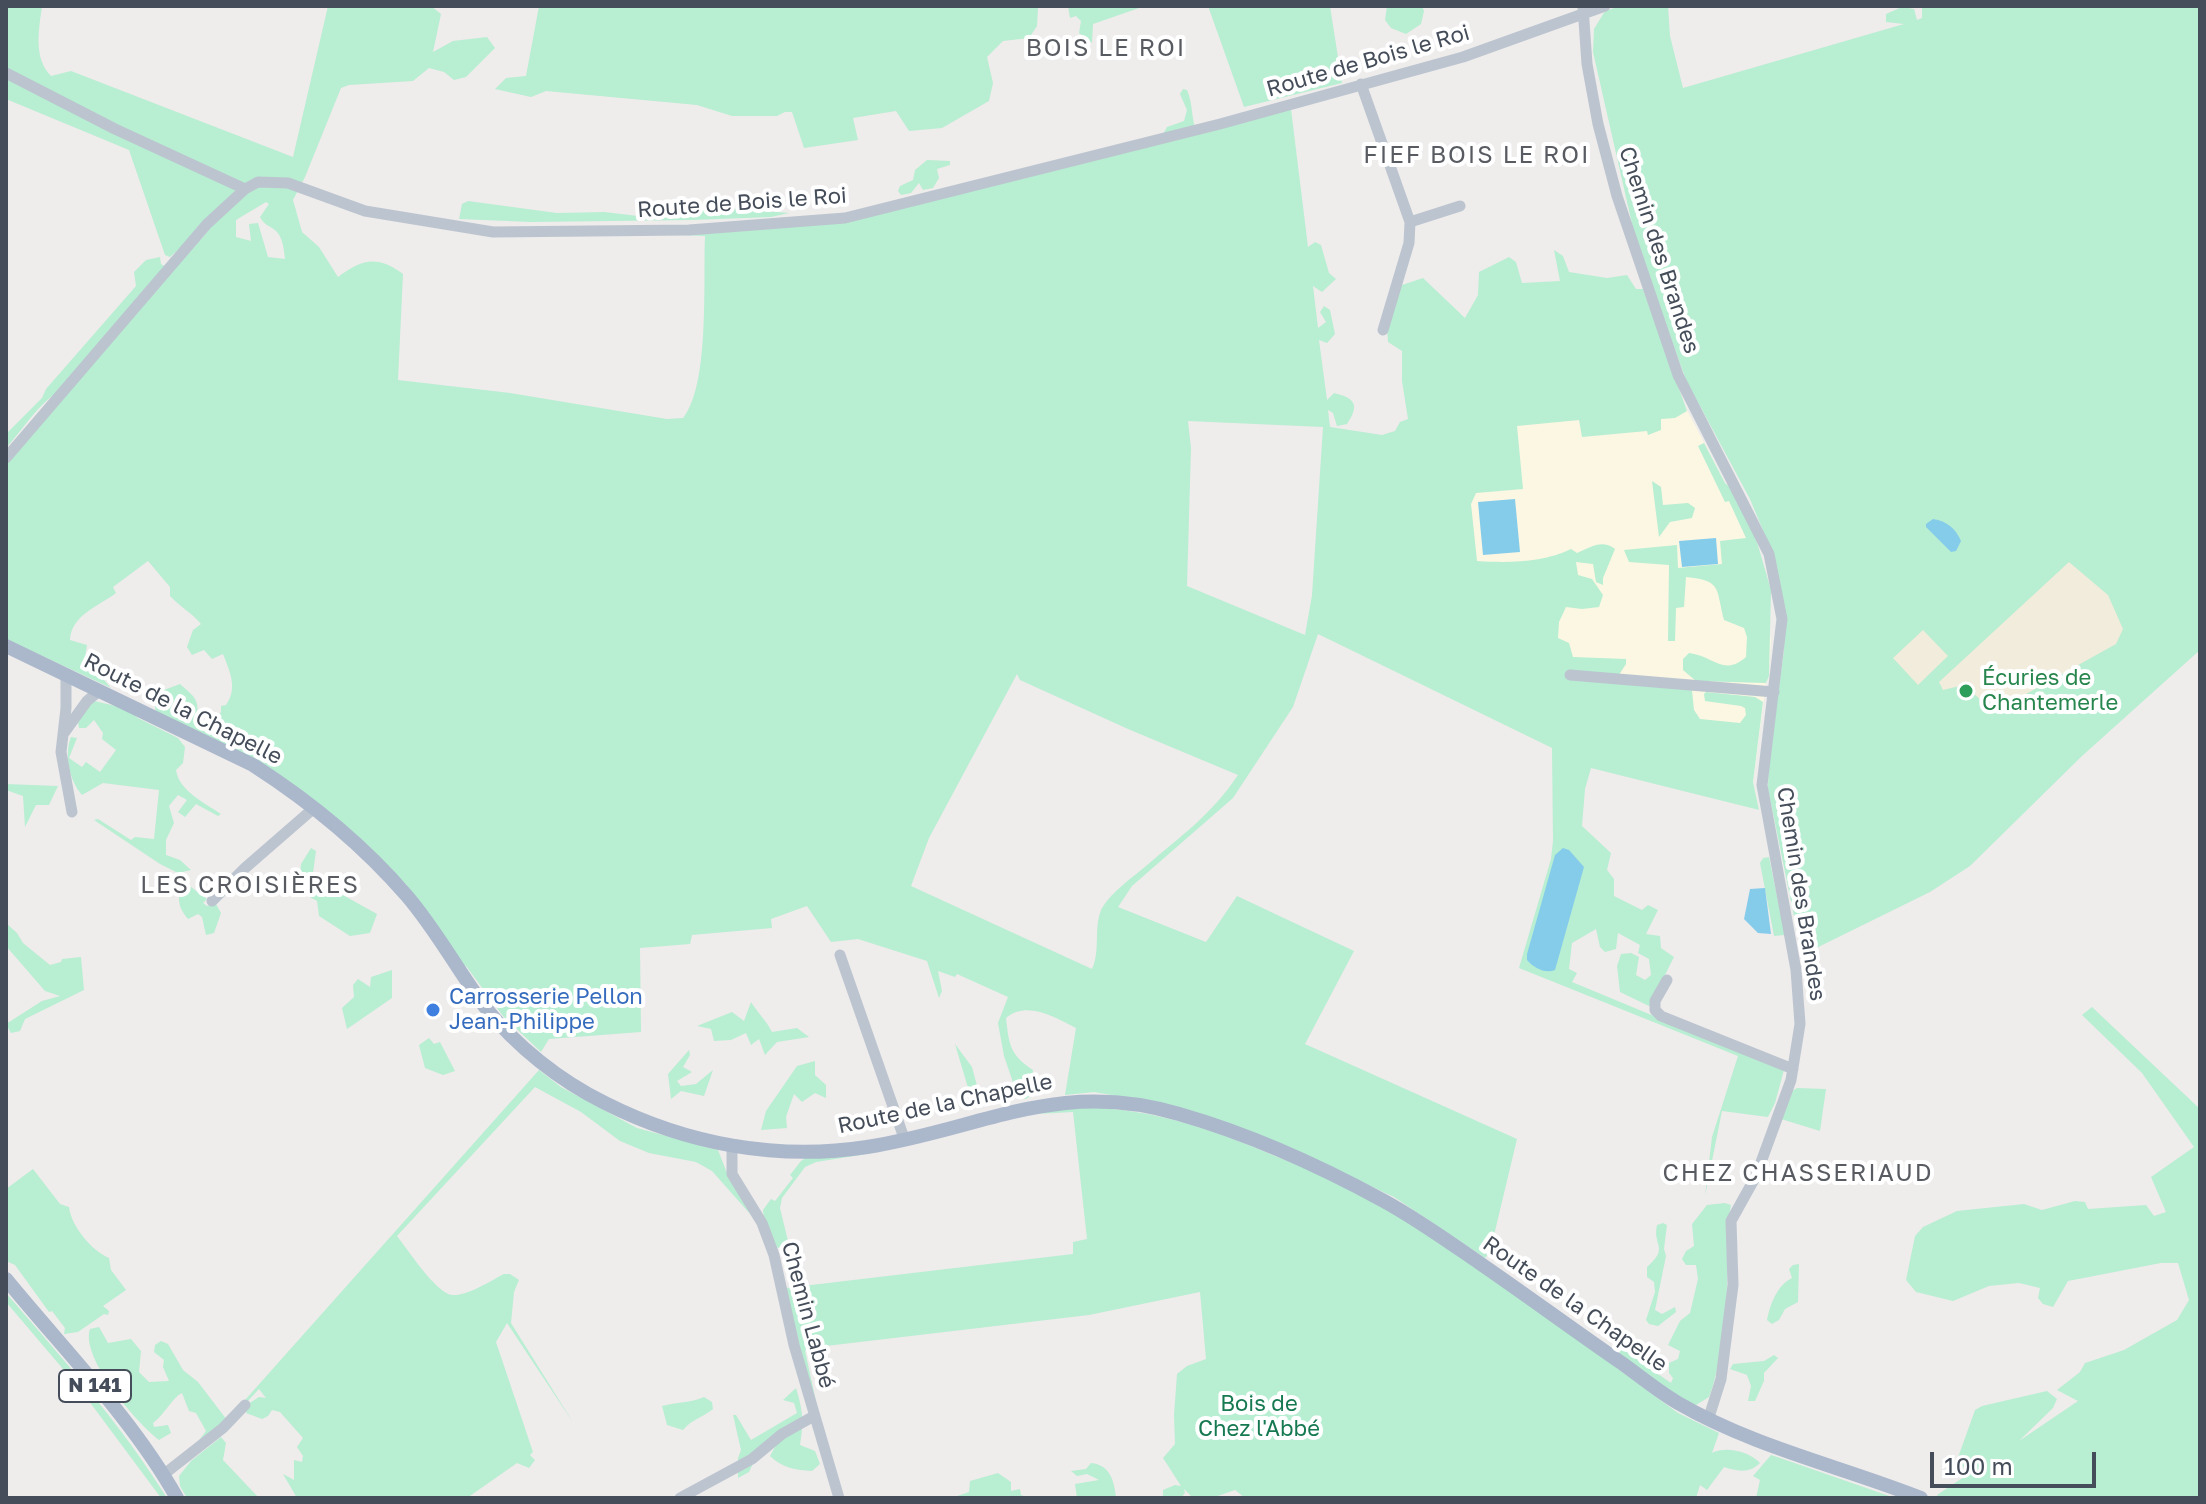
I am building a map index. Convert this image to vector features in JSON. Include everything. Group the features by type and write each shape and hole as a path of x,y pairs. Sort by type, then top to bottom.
{"main road":[{"name":"Route de la Chapelle","path":"6,646 253,765 314,808 407,896 488,1010 538,1059 603,1103 648,1122 732,1148 762,1151 868,1147 1029,1106 1068,1101 1108,1101 1179,1114 1282,1152 1386,1202 1481,1264 1679,1403 1770,1445 1921,1498"},
{"name":"N 141","path":"6,1279 126,1423 177,1498"}],"street":[{"name":"Route de Bois le Roi","path":"245,189 258,182 288,183 365,211 493,232 689,230 845,218 1220,124 1463,57 1582,10 1605,6"},
{"name":"Chemin des Brandes","path":"1582,10 1598,124 1613,181 1678,375 1769,554 1782,619 1762,785 1796,970 1800,1024 1793,1069 1756,1176 1731,1221 1733,1285 1721,1379 1709,1417"},
{"path":"6,73 115,129 245,189 207,224 6,458"},
{"path":"1361,84 1410,222 1409,243 1383,330"},
{"path":"1410,222 1460,206"},
{"path":"66,675 61,752 72,812"},
{"path":"1570,675 1774,692"},
{"path":"64,733 87,701 99,691"},
{"path":"212,901 314,808"},
{"path":"840,955 904,1138"},
{"path":"1667,980 1655,1001 1655,1010 1661,1016 1793,1069"},
{"name":"Chemin Labbé","path":"732,1148 732,1174 762,1223 774,1255 794,1345 839,1498"},
{"path":"163,1475 223,1428 245,1405"},
{"path":"680,1498 752,1459 782,1434 814,1416"}],"shaded area":[{"path":"1685,406 1725,483 1733,490 1757,542 1771,640 1769,676 1753,782 1759,810 1591,767 1307,628 1312,595 1382,435 1658,414"}],"green space":[{"path":"6,6 42,6 39,52 51,76 71,71 293,157 328,6 431,6 441,14 433,52 453,41 487,37 495,48 466,77 454,80 444,72 429,68 413,81 341,88 293,200 302,232 319,247 338,277 355,266 370,262 386,264 403,274 398,380 510,393 667,419 683,418 692,403 698,382 703,332 705,236 654,234 866,216 1162,136 1167,127 1184,121 1187,110 1180,94 1183,89 1189,95 1196,131 1291,109 1308,247 1315,242 1321,245 1329,273 1336,279 1322,292 1313,286 1318,328 1326,322 1320,312 1324,306 1330,310 1335,334 1327,343 1319,340 1327,400 1334,393 1347,397 1354,407 1347,424 1337,426 1333,413 1328,410 1330,427 1382,435 1395,431 1400,422 1408,419 1402,381 1402,351 1388,342 1387,326 1399,286 1423,278 1465,318 1478,295 1479,272 1509,257 1516,262 1522,283 1560,281 1554,250 1563,256 1569,272 1607,278 1627,275 1636,289 1643,289 1687,411 1675,418 1661,419 1661,430 1648,435 1647,431 1582,437 1579,420 1517,426 1523,489 1476,493 1471,504 1477,561 1525,561 1571,549 1577,553 1596,545 1610,546 1615,549 1603,585 1596,582 1593,564 1576,562 1578,575 1592,579 1603,595 1599,607 1566,607 1559,622 1558,638 1569,643 1573,657 1626,659 1615,681 1692,690 1694,710 1700,719 1740,723 1746,715 1745,708 1741,706 1705,701 1706,692 1755,697 1763,702 1753,782 1759,810 1591,768 1585,789 1582,826 1611,853 1607,870 1614,879 1614,896 1642,910 1648,905 1658,910 1646,934 1660,936 1661,948 1674,957 1664,977 1659,1004 1649,1006 1620,992 1617,966 1621,954 1631,953 1639,957 1636,975 1645,980 1651,975 1649,959 1638,953 1640,945 1618,933 1616,949 1605,952 1600,947 1596,929 1572,943 1569,969 1577,973 1572,982 1784,1070 1768,1117 1722,1111 1705,1196 1712,1137 1738,1056 1519,968 1551,859 1552,748 1318,634 1293,707 1233,798 1132,886 1118,907 1206,942 1237,896 1354,951 1305,1044 1517,1139 1490,1252 1485,1258 1394,1197 1282,1145 1169,1105 1094,1092 1065,1095 1076,1028 1041,1012 1023,1011 1006,1018 1012,1048 1033,1070 1031,1095 1026,1099 1018,1097 1004,1056 998,1023 1008,997 957,974 955,977 938,971 942,991 939,998 927,961 858,939 831,942 807,906 771,919 772,928 692,935 690,944 640,948 641,1032 549,1039 541,1052 503,1016 466,966 460,964 407,890 407,885 278,773 156,714 155,706 164,690 180,684 196,700 196,723 210,727 221,712 221,706 230,699 232,686 223,654 212,659 204,650 192,655 187,647 193,630 201,624 170,596 170,587 148,561 113,587 116,593 87,612 72,631 70,640 87,645 85,658 111,688 6,639 6,460 70,385 42,405 6,448 6,434 42,398 46,389 136,286 134,272 146,260 160,257 161,264 173,271 209,230 207,224 170,257 165,255 129,150 6,99","holes":["266,202 269,204 260,217 278,234 285,259 268,257 258,223 249,224 251,241 236,237 236,220","1188,421 1323,427 1312,595 1305,635 1187,586 1191,448","1017,674 1020,680 1238,775 1207,813 1106,902 1099,915 1092,969 911,886 929,838"]},
{"path":"539,6 1038,8 1037,26 1029,38 1003,41 987,57 993,83 989,101 942,128 909,131 896,111 853,118 858,140 804,148 792,112 777,116 732,116 697,105 546,91 531,97 495,89 506,78 526,76"},
{"path":"1068,6 1145,6 1093,24 1092,43 1079,33 1081,21 1076,16 1070,18"},
{"path":"1208,6 1330,6 1342,83 1244,107"},
{"path":"1387,6 1422,6 1421,24 1406,34 1391,28 1385,20"},
{"path":"1621,6 1668,6 1670,36 1683,88 1904,24 1886,22 1886,14 1902,7 1914,9 1917,20 1922,18 1922,6 2200,6 2200,650 2082,756 1970,866 1930,892 1802,955 1768,789 1769,756 1784,650 1774,557 1750,499 1686,380 1633,228 1593,52 1594,29 1605,11"},
{"path":"927,160 950,161 950,165 937,169 939,178 933,188 923,190 919,183 911,193 901,195 898,191 900,186 913,180 915,170"},
{"path":"468,201 557,213 604,212 638,216 689,205 789,213 771,217 692,220 531,222 459,219 462,204"},
{"path":"1704,443 1725,483 1733,490 1757,542 1771,590 1769,676 1766,683 1696,681 1683,670 1683,659 1689,653 1718,664 1738,663 1746,657 1744,628 1724,620 1716,588 1712,584 1686,577 1684,607 1676,608 1675,641 1668,641 1669,565 1629,562 1624,550 1677,545 1678,568 1722,564 1720,541 1746,538 1698,446"},
{"path":"1652,481 1661,487 1663,505 1688,503 1695,508 1692,518 1670,522 1659,537"},
{"path":"94,701 125,708 178,738 185,747 183,763 176,770 178,777 194,796 221,814 218,816 196,804 185,817 178,812 187,800 178,795 169,806 174,823 166,840 166,855 180,860 191,870 178,873 160,864 94,820 98,819 131,840 135,837 154,839 159,790 103,783 82,795 71,775 68,759 71,737 77,738 69,758 82,767 86,762 100,772 116,750 102,739 103,733 94,720 86,728 79,728 78,722"},
{"path":"6,784 58,786 49,805 36,805 25,827 23,796 6,790"},
{"path":"311,848 316,851 313,873 332,889 377,914 370,933 350,936 319,916 317,901 292,887 300,878 301,864"},
{"path":"1769,857 1785,935 1774,936 1760,863 1763,858"},
{"path":"183,881 207,899 203,903 207,906 216,904 221,913 214,933 206,935 202,917 198,914 188,919 184,914 179,901"},
{"path":"6,923 23,943 50,965 62,959 81,957 84,990 25,1019 20,1031 11,1033 6,1024 42,1001 60,996 45,991 6,946"},
{"path":"392,970 392,998 347,1029 342,1008 354,997 353,985 358,979 370,987 371,977"},
{"path":"751,1002 772,1032 797,1028 809,1037 777,1042 765,1055 759,1039 751,1045 746,1033 731,1040 714,1041 711,1029 697,1026 732,1012 744,1021"},
{"path":"2092,1007 2200,1109 2200,1498 1939,1498 1937,1495 1976,1469 1956,1463 1975,1410 2047,1391 2057,1399 2053,1408 2019,1441 2078,1401 2057,1390 2080,1372 2085,1363 2124,1350 2177,1320 2189,1300 2178,1263 2161,1263 2068,1281 2053,1307 2043,1304 2038,1298 2040,1288 2019,1283 1989,1286 1953,1301 1916,1292 1906,1280 1915,1236 1923,1227 1957,1211 2024,1204 2042,1210 2075,1201 2085,1202 2088,1209 2146,1205 2154,1216 2166,1212 2151,1177 2194,1147 2142,1073 2082,1015"},
{"path":"429,1038 434,1044 440,1042 455,1071 443,1075 425,1068 419,1045"},
{"path":"955,1044 972,1067 979,1093 1004,1085 1008,1098 974,1108"},
{"path":"689,1050 690,1055 683,1067 692,1072 677,1081 681,1086 696,1084 713,1070 704,1096 681,1091 671,1099 668,1074"},
{"path":"815,1061 815,1075 826,1085 826,1098 815,1093 802,1102 794,1094 786,1117 787,1128 761,1130 766,1111 797,1066"},
{"path":"539,1070 561,1087 637,1128 718,1150 751,1215 712,1171 696,1162 649,1153 620,1141 581,1112 535,1087 397,1236 430,1279 452,1295 472,1291 504,1274 519,1280 514,1292 511,1323 574,1424 507,1323 496,1342 533,1452 530,1455 535,1460 529,1468 517,1463 467,1498 297,1498 283,1474 294,1480 294,1460 302,1462 303,1456 297,1447 303,1438 280,1412 272,1410 262,1419 246,1413 248,1404 259,1397 266,1398 259,1389 247,1402 245,1400"},
{"path":"1797,1088 1826,1089 1820,1131 1781,1119 1792,1091"},
{"name":"Bois de Chez l'Abbé","path":"1069,1107 1121,1110 1195,1126 1296,1164 1366,1197 1418,1227 1494,1278 1678,1413 1719,1433 1712,1453 1737,1451 1750,1455 1760,1463 1747,1470 1724,1467 1707,1490 1700,1485 1696,1498 1245,1498 1235,1490 1212,1498 1193,1498 1184,1489 1181,1498 1163,1498 1163,1490 1181,1486 1163,1458 1175,1444 1177,1374 1187,1366 1206,1359 1200,1292 1089,1315 809,1348 805,1351 823,1433 804,1369 786,1288 1073,1254 1073,1242 1087,1239 1073,1112 1036,1114"},
{"path":"873,1153 816,1162 805,1167 782,1198 780,1208 788,1241 784,1247 776,1248 763,1210 771,1199 775,1201 793,1178 790,1175 801,1161 807,1157"},
{"path":"33,1169 60,1204 69,1207 83,1237 109,1258 111,1270 126,1290 103,1306 109,1311 108,1315 104,1314 78,1332 64,1334 65,1328 52,1311 49,1312 15,1265 6,1261 6,1189"},
{"path":"1707,1205 1731,1205 1722,1343 1709,1397 1696,1405 1682,1399 1619,1354 1621,1348 1671,1383 1673,1378 1669,1373 1669,1363 1678,1359 1680,1351 1668,1345 1680,1321 1690,1313 1698,1279 1696,1265 1686,1265 1682,1259 1686,1251 1694,1246 1692,1224"},
{"path":"1657,1225 1667,1225 1666,1256 1655,1310 1662,1314 1675,1307 1676,1312 1658,1326 1646,1320 1655,1292 1654,1282 1647,1277 1647,1267 1658,1255"},
{"path":"1799,1264 1798,1302 1785,1309 1779,1320 1772,1324 1767,1320 1772,1302 1782,1285 1792,1278 1789,1269"},
{"path":"6,1293 111,1418 167,1498 161,1498 80,1389 6,1302"},
{"path":"99,1327 108,1343 131,1339 141,1351 139,1372 149,1382 169,1381 163,1367 164,1360 154,1352 155,1345 161,1341 168,1344 183,1370 198,1382 227,1420 194,1447 206,1431 196,1413 189,1411 182,1393 153,1423 154,1427 168,1425 171,1433 159,1440 112,1389 93,1356 90,1329"},
{"path":"1774,1355 1778,1358 1764,1373 1764,1381 1755,1401 1748,1401 1751,1386 1747,1375 1730,1369 1733,1364 1764,1361"},
{"path":"796,1388 802,1416 800,1445 815,1451 820,1464 812,1471 784,1466 770,1456 776,1445 760,1449 749,1472 738,1478 741,1450 733,1415 736,1415 751,1440 797,1413 794,1403 783,1400"},
{"path":"704,1397 712,1402 713,1409 683,1430 667,1425 662,1406"},
{"path":"221,1437 226,1443 223,1460 259,1498 187,1498 180,1486 179,1476 191,1461"},
{"path":"1771,1455 1895,1498 1756,1498 1760,1480 1753,1476"},
{"path":"1091,1463 1103,1467 1110,1474 1116,1497 1077,1498 1075,1484 1099,1480 1087,1474 1077,1476 1071,1471 1086,1469"},
{"path":"998,1473 1011,1482 1011,1491 1020,1489 1021,1495 1030,1498 951,1498 969,1492 970,1481"}],"sand":[{"path":"2069,562 2108,595 2123,629 2116,644 2010,703 1983,702 1964,685 1943,690 1939,682"},
{"path":"1923,630 1948,656 1918,685 1893,658"}],"water":[{"path":"1515,499 1520,552 1483,555 1478,502"},
{"path":"1933,519 1947,524 1956,533 1961,541 1956,551 1951,552 1926,527"},
{"path":"1716,538 1718,564 1682,567 1679,541"},
{"path":"1563,848 1569,850 1584,867 1555,970 1540,970 1527,960 1527,954 1555,855"},
{"path":"1765,888 1771,934 1758,933 1744,919 1750,889"}],"place":[{"name":"Écuries de Chantemerle","path":"1966,691"},
{"name":"Carrosserie Pellon Jean-Philippe","path":"433,1010"}],"district":[{"name":"BOIS LE ROI","path":"1106,48"},
{"name":"FIEF BOIS LE ROI","path":"1477,155"},
{"name":"LES CROISIÈRES","path":"250,885"},
{"name":"CHEZ CHASSERIAUD","path":"1798,1173"}]}
